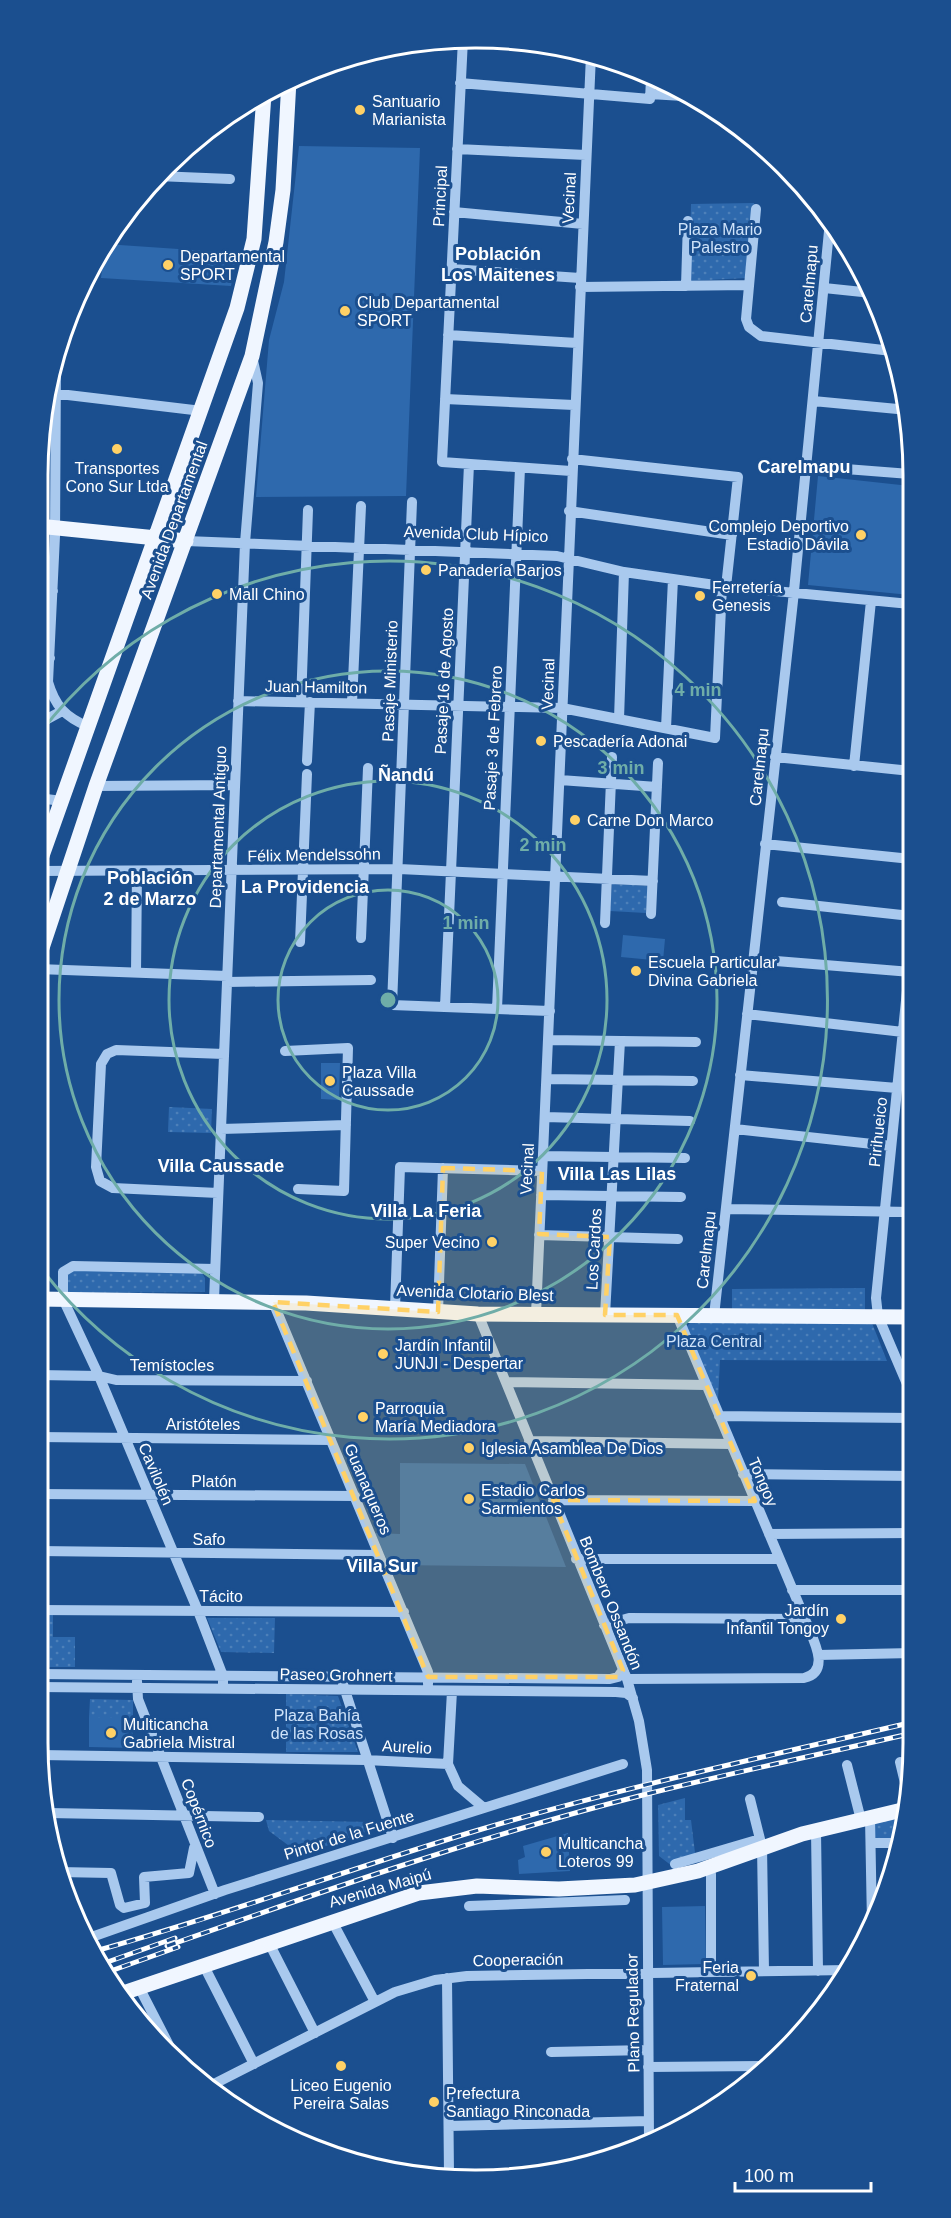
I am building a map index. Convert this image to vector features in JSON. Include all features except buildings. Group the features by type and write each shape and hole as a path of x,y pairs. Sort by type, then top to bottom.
{"main road":[{"name":"Avenida Departamental","path":"48,931 96,786 252,356 276,242 283,190 288,91"},
{"name":"Avenida Departamental","path":"48,841 202,411 248,271 255,227 262,105"},
{"name":"Avenida Club Hípico","path":"48,527 156,540 186,541"},
{"name":"Avenida Clotario Blest","path":"48,1299 273,1302 478,1314 903,1317"},
{"name":"Avenida Maipú","path":"128,1991 419,1893 454,1887 559,1889 622,1887 698,1871 761,1843 897,1811"}],"street":[{"name":"Principal","path":"462,48 442,462 469,464"},
{"name":"Vecinal","path":"536,1314 560,780 569,511 591,64"},
{"path":"460,83 589,96 673,96"},
{"path":"650,97 651,86"},
{"path":"457,149 586,155"},
{"path":"170,177 230,179"},
{"path":"756,209 746,319 754,333 818,344 884,350"},
{"path":"454,212 583,224"},
{"path":"686,286 688,220"},
{"name":"Carelmapu","path":"714,1316 794,594 824,288 832,240"},
{"path":"452,270 580,282 686,286 749,285"},
{"path":"824,288 861,292"},
{"path":"448,335 577,343"},
{"name":"Departamental Antiguo","path":"214,1300 245,543 258,383 252,356"},
{"path":"56,393 202,411"},
{"path":"445,399 574,405"},
{"path":"813,401 897,409"},
{"path":"54,409 53,591 48,682 53,699 62,711 72,720 88,727"},
{"path":"50,442 55,442"},
{"path":"572,459 738,477 724,586"},
{"path":"469,464 571,471"},
{"name":"Pasaje 16 de Agosto","path":"445,1007 469,464"},
{"path":"807,466 903,473"},
{"name":"Pasaje 3 de Febrero","path":"497,1009 520,468"},
{"name":"Pasaje Ministerio","path":"412,502 392,1005 445,1007"},
{"path":"352,703 361,506"},
{"path":"307,761 305,702 308,510"},
{"path":"569,511 732,535"},
{"name":"Avenida Club Hípico","path":"186,541 516,553 567,558 624,572 724,586 903,603"},
{"path":"619,719 624,572"},
{"path":"666,728 673,579"},
{"name":"Juan Hamilton","path":"238,700 562,708 715,738 724,586"},
{"path":"48,591 53,591"},
{"path":"854,766 871,601"},
{"path":"48,719 62,711"},
{"path":"605,923 612,757"},
{"path":"775,757 903,770"},
{"path":"651,914 658,763"},
{"path":"361,938 366,869 368,768"},
{"path":"300,942 307,774"},
{"path":"560,780 657,787"},
{"path":"96,786 235,785"},
{"path":"48,799 62,801"},
{"path":"765,844 903,858"},
{"name":"Félix Mendelssohn","path":"48,869 231,872 451,870 653,881"},
{"path":"136,973 137,871"},
{"path":"782,902 903,915"},
{"path":"776,961 903,970"},
{"path":"48,969 227,979 371,980"},
{"path":"445,1007 550,1011"},
{"path":"747,1014 903,1032"},
{"name":"Pirihueico","path":"878,1316 876,1298 903,1032"},
{"path":"548,1040 696,1042"},
{"name":"Los Cardos","path":"605,1315 620,1041"},
{"path":"285,1051 348,1048 344,1191 298,1189"},
{"path":"218,1193 113,1188 100,1180 96,1167 101,1064 107,1054 116,1050 224,1054"},
{"path":"899,1067 903,1068"},
{"path":"740,1076 897,1088"},
{"path":"547,1079 693,1081"},
{"path":"545,1117 690,1121"},
{"path":"221,1129 346,1125"},
{"path":"735,1129 891,1146"},
{"path":"543,1156 685,1158"},
{"path":"395,1308 400,1167 542,1171"},
{"path":"438,1311 443,1168"},
{"path":"541,1195 681,1197"},
{"path":"726,1209 903,1212"},
{"path":"539,1234 678,1239"},
{"name":"Cavilolén","path":"215,1269 73,1266 63,1272 63,1299 99,1376 198,1611 223,1676 223,1688"},
{"name":"Guanaqueros","path":"273,1302 404,1612 428,1677 428,1690"},
{"name":"Bombero Ossandón","path":"478,1314 633,1698 646,1763 646,1882"},
{"name":"Tongoy","path":"677,1315 805,1619 819,1658"},
{"path":"878,1316 903,1374"},
{"name":"Temístocles","path":"48,1376 99,1376 116,1380 307,1381"},
{"path":"506,1382 706,1385"},
{"path":"719,1416 903,1418"},
{"name":"Aristóteles","path":"48,1437 332,1440"},
{"path":"529,1441 731,1444"},
{"path":"743,1474 903,1476"},
{"name":"Platón","path":"48,1494 355,1496"},
{"path":"553,1500 755,1501"},
{"path":"768,1534 903,1533"},
{"name":"Safo","path":"48,1551 379,1555"},
{"path":"576,1559 779,1558"},
{"path":"792,1590 903,1590"},
{"name":"Tácito","path":"48,1610 404,1612"},
{"path":"604,1625 629,1618 805,1619"},
{"path":"819,1658 903,1654"},
{"name":"Paseo Grohnert","path":"48,1674 615,1679 625,1675 804,1678 815,1673 819,1658"},
{"name":"Copérnico","path":"137,1675 138,1699 215,1894"},
{"path":"343,1677 344,1690 393,1838"},
{"path":"512,1691 513,1678"},
{"name":"Paseo Grohnert","path":"48,1687 616,1692 626,1693 633,1698"},
{"path":"452,1691 448,1764 458,1786 484,1808"},
{"name":"Aurelio","path":"48,1755 366,1760 448,1764"},
{"path":"900,1762 902,1770"},
{"name":"Pintor de la Fuente","path":"94,1936 215,1894 623,1764"},
{"path":"847,1765 871,1843 872,1902"},
{"path":"750,1799 761,1843 764,1971"},
{"path":"54,1813 259,1817"},
{"path":"816,1831 818,1971"},
{"path":"69,1872 111,1873 122,1907 146,1903 143,1879 189,1873 195,1854 194,1842"},
{"name":"Avenida Maipú","path":"675,1864 761,1843"},
{"path":"871,1843 891,1843"},
{"path":"711,1874 711,1971"},
{"name":"Plano Regulador","path":"646,1882 649,2133"},
{"path":"493,1886 494,1905"},
{"path":"470,1906 625,1900"},
{"path":"332,1921 375,2002"},
{"path":"269,1943 315,2032"},
{"path":"204,1966 254,2064"},
{"name":"Cooperación","path":"216,2083 410,1986 447,1978 647,1972 837,1970"},
{"path":"447,1978 449,2169"},
{"path":"139,1988 163,2034"},
{"path":"551,2052 648,2050"},
{"path":"648,2067 755,2066"},
{"path":"449,2126 649,2121"}],"highlighted area":[{"path":"443,1168 542,1171 539,1234 610,1237 605,1315 677,1315 755,1501 553,1500 623,1670 618,1677 428,1677 273,1302 438,1312"}],"green space":[{"name":"Club Departamental SPORT","path":"299,146 420,148 406,496 256,497 269,340 284,282"},
{"name":"Plaza Mario Palestro","path":"754,203 747,278 689,281 691,204"},
{"name":"Departamental SPORT","path":"116,245 237,253 231,286 101,278 102,267"},
{"name":"Complejo Deportivo Estadio Dávila","path":"818,476 903,485 903,594 808,585"},
{"path":"612,884 648,886 646,913 610,911"},
{"path":"623,935 665,939 663,961 621,957"},
{"name":"Plaza Villa Caussade","path":"321,1063 340,1063 339,1100 321,1099"},
{"path":"169,1107 212,1109 211,1133 168,1132"},
{"path":"63,1270 202,1273 205,1278 205,1292 64,1293"},
{"path":"865,1288 865,1310 732,1311 732,1289"},
{"name":"Plaza Central","path":"691,1322 872,1323 887,1361 720,1360 718,1400 686,1327"},
{"name":"Estadio Carlos Sarmientos","path":"400,1463 525,1464 566,1567 389,1565 375,1533 400,1534"},
{"path":"48,1611 53,1611 53,1637 75,1637 75,1667 48,1667"},
{"path":"207,1618 275,1618 274,1653 221,1652"},
{"name":"Plaza Bahía de las Rosas","path":"286,1694 338,1696 358,1752 286,1752"},
{"path":"90,1699 133,1700 133,1718 89,1718"},
{"name":"Multicancha Gabriela Mistral","path":"89,1718 133,1718 133,1748 89,1747"},
{"path":"685,1798 685,1820 691,1820 696,1861 672,1866 659,1856 658,1805"},
{"path":"896,1817 891,1840 874,1841 874,1822"},
{"path":"266,1820 371,1822 374,1829 312,1851 296,1851 269,1831"},
{"name":"Multicancha Loteros 99","path":"568,1833 570,1871 519,1874 518,1860 525,1857 523,1846"},
{"path":"705,1906 706,1964 663,1965 662,1907"}],"railway":[{"path":"101,1949 535,1814 697,1772 903,1724"},
{"path":"167,1946 401,1866 519,1829 707,1779 903,1735"},
{"path":"109,1962 175,1938"},
{"path":"114,1970 178,1947"}],"place":[{"name":"Santuario Marianista","path":"360,110"},
{"name":"Departamental SPORT","path":"168,265"},
{"name":"Club Departamental SPORT","path":"345,311"},
{"name":"Transportes Cono Sur Ltda","path":"117,449"},
{"name":"Complejo Deportivo Estadio Dávila","path":"861,535"},
{"name":"Panadería Barjos","path":"426,570"},
{"name":"Mall Chino","path":"217,594"},
{"name":"Ferretería Genesis","path":"700,596"},
{"name":"Pescadería Adonai","path":"541,741"},
{"name":"Carne Don Marco","path":"575,820"},
{"name":"Escuela Particular Divina Gabriela","path":"636,971"},
{"name":"Plaza Villa Caussade","path":"330,1081"},
{"name":"Super Vecino","path":"492,1242"},
{"name":"Jardín Infantil JUNJI - Despertar","path":"383,1354"},
{"name":"Parroquia María Mediadora","path":"363,1417"},
{"name":"Iglesia Asamblea De Dios","path":"469,1448"},
{"name":"Estadio Carlos Sarmientos","path":"469,1499"},
{"name":"Jardín Infantil Tongoy","path":"841,1619"},
{"name":"Multicancha Gabriela Mistral","path":"111,1733"},
{"name":"Multicancha Loteros 99","path":"546,1852"},
{"name":"Feria Fraternal","path":"751,1976"},
{"name":"Liceo Eugenio Pereira Salas","path":"341,2066"},
{"name":"Prefectura Santiago Rinconada","path":"434,2102"}],"district":[{"name":"Población Los Maitenes","path":"498,264"},
{"name":"Carelmapu","path":"804,467"},
{"name":"Ñandú","path":"406,775"},
{"name":"La Providencia","path":"305,887"},
{"name":"Población 2 de Marzo","path":"150,888"},
{"name":"Villa Caussade","path":"221,1166"},
{"name":"Villa Las Lilas","path":"617,1174"},
{"name":"Villa La Feria","path":"426,1211"},
{"name":"Villa Sur","path":"382,1566"}]}
